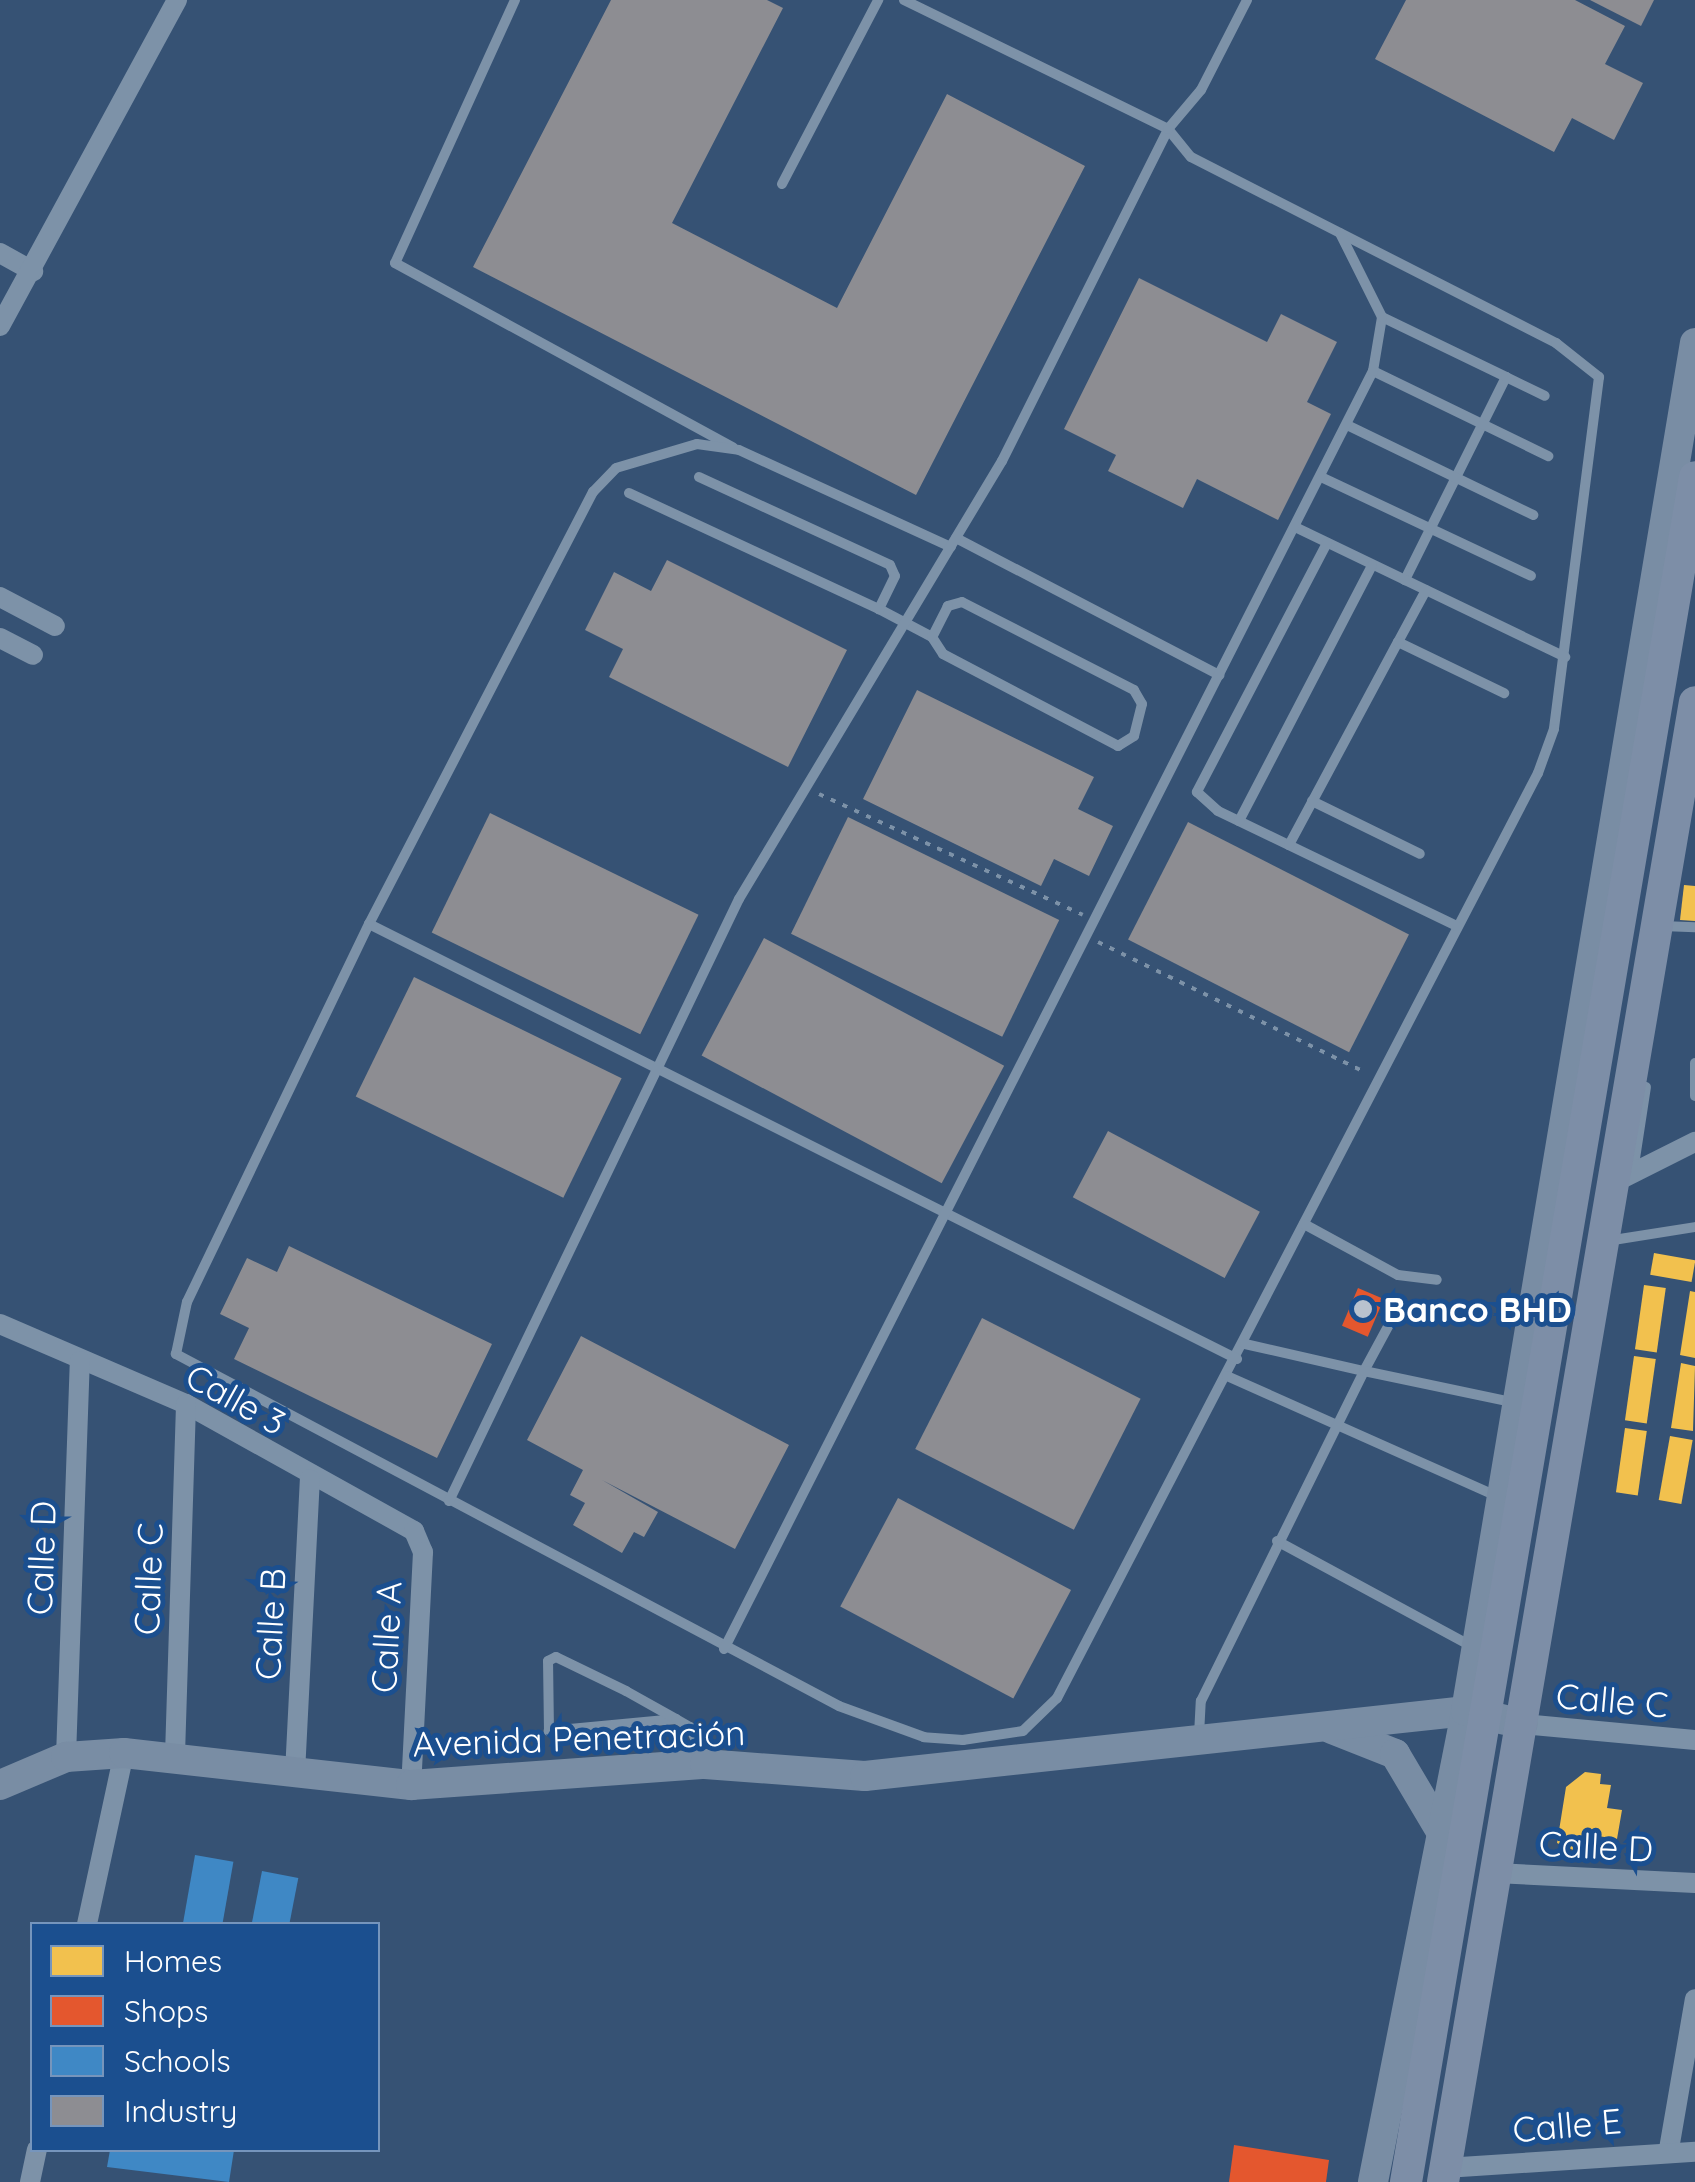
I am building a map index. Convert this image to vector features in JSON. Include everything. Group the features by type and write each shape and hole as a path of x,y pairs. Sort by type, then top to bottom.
{"main road":[{"path":"1406,2182 1478,1714 1695,477"},
{"path":"1444,2175 1602,1242 1623,1175 1662,926 1686,810 1695,702"}],"street":[{"path":"0,326 177,0"},
{"path":"0,253 33,271"},
{"path":"1373,2182 1442,1833 1478,1714 1476,1649 1695,343"},
{"path":"0,597 56,626"},
{"path":"0,638 33,655"},
{"path":"1623,1175 1695,1142"},
{"name":"Calle 3","path":"0,1324 186,1404 310,1479 414,1531 423,1552"},
{"name":"Calle D","path":"66,1756 80,1361"},
{"name":"Calle C","path":"175,1755 186,1404"},
{"name":"Calle B","path":"295,1773 310,1479"},
{"name":"Calle A","path":"411,1784 423,1552"},
{"name":"Avenida Penetración","path":"0,1785 66,1756 124,1752 411,1784 705,1764 886,1775 1199,1736 1478,1714 1523,1724"},
{"name":"Calle C","path":"1523,1724 1695,1740"},
{"path":"1324,1726 1394,1754 1442,1833"},
{"path":"86,1922 124,1752"},
{"name":"Calle D","path":"1495,1873 1695,1883"},
{"path":"1669,2149 1695,2000"},
{"name":"Calle E","path":"1444,2175 1669,2149 1695,2152"},
{"path":"30,2182 37,2152"}],"lane":[{"path":"515,0 394,264 739,450 953,542 1218,676"},
{"path":"782,184 878,0"},
{"path":"739,450 696,444 647,452 593,492 368,924 187,1302 176,1354 724,1648 924,1737 1023,1731 1057,1698 1245,1344 1376,1078 1538,773 1564,657 1599,377 1556,343 1191,157 1168,129 904,0"},
{"path":"449,1501 654,1069 806,788 953,542 1168,129 1201,90 1248,0"},
{"path":"724,1648 1373,371 1382,317 1340,232"},
{"path":"1382,317 1546,396"},
{"path":"1373,371 1548,456"},
{"path":"1406,580 1506,378"},
{"path":"1347,425 1533,515"},
{"path":"699,477 890,566 896,576 879,609"},
{"path":"1320,477 1531,576"},
{"path":"629,493 879,609 932,638 943,654 1118,746 1134,736 1142,704 1134,690 962,602 948,606 932,638"},
{"path":"1295,526 1564,657"},
{"path":"1327,543 1197,792 1239,822 1457,926"},
{"path":"1239,822 1372,565"},
{"path":"1290,846 1426,590"},
{"path":"1398,642 1504,693"},
{"path":"1312,801 1420,854"},
{"path":"368,924 1237,1359"},
{"path":"1662,926 1695,927"},
{"path":"1695,1063 1695,1096"},
{"path":"1304,1224 1398,1274 1436,1280"},
{"path":"1602,1242 1695,1227"},
{"path":"1199,1736 1201,1700 1277,1541 1398,1308"},
{"path":"1245,1344 1518,1404"},
{"path":"1227,1376 1338,1420 1502,1498"},
{"path":"1277,1541 1476,1649"},
{"path":"676,1718 548,1731 549,1658 564,1661 676,1718 699,1734 705,1764"}],"path":[{"path":"806,788 1094,920"},
{"path":"1085,936 1376,1078"}],"building: Homes":[{"path":"1684,885 1695,886 1695,921 1680,920"},
{"path":"1654,1253 1695,1260 1692,1282 1650,1275"},
{"path":"1644,1285 1666,1288 1657,1352 1635,1349"},
{"path":"1690,1291 1695,1292 1695,1358 1680,1355"},
{"path":"1634,1356 1656,1359 1647,1423 1625,1420"},
{"path":"1681,1363 1695,1366 1693,1431 1671,1428"},
{"path":"1625,1428 1647,1431 1638,1495 1616,1492"},
{"path":"1670,1436 1693,1440 1681,1504 1659,1500"},
{"path":"1585,1772 1601,1774 1600,1784 1611,1785 1607,1808 1622,1810 1617,1839 1598,1836 1594,1859 1557,1843 1566,1787"}],"building: Shops":[{"name":"Banco BHD","path":"1358,1288 1384,1299 1368,1337 1342,1326"},
{"path":"1234,2145 1329,2160 1326,2182 1229,2182"}],"building: Schools":[{"path":"195,1855 233,1862 223,1922 183,1922"},
{"path":"262,1871 298,1878 290,1922 252,1922"},
{"path":"110,2152 234,2152 229,2182 107,2167"}],"building: Industry":[{"path":"611,0 767,0 783,8 672,223 837,308 947,94 1085,166 916,495 473,267"},
{"path":"1406,0 1575,0 1625,26 1605,64 1643,83 1614,140 1572,118 1554,152 1375,59"},
{"path":"1590,0 1654,0 1641,26"},
{"path":"1139,278 1267,342 1281,314 1337,342 1307,402 1331,414 1278,520 1197,479 1183,508 1108,471 1116,455 1064,429"},
{"path":"667,560 847,650 788,767 609,677 623,649 585,630 614,572 651,591"},
{"path":"917,690 1094,777 1078,809 1113,826 1089,876 1054,859 1041,886 863,799"},
{"path":"490,813 699,915 640,1034 432,933"},
{"path":"848,817 1059,920 1002,1037 791,934"},
{"path":"1188,822 1409,935 1349,1052 1128,940"},
{"path":"764,938 1004,1066 942,1183 702,1055"},
{"path":"414,977 622,1078 563,1198 356,1097"},
{"path":"1108,1131 1260,1212 1225,1278 1073,1197"},
{"path":"289,1246 492,1344 437,1458 234,1359 249,1328 220,1314 247,1258 277,1272"},
{"path":"982,1318 1141,1399 1074,1530 915,1449"},
{"path":"581,1336 789,1445 735,1549 602,1480 658,1512 644,1537 634,1532 622,1553 573,1525 585,1503 570,1495 583,1470 527,1440"},
{"path":"898,1498 1071,1590 1013,1699 840,1607"}],"place":[{"name":"Banco BHD","path":"1363,1309"}]}
